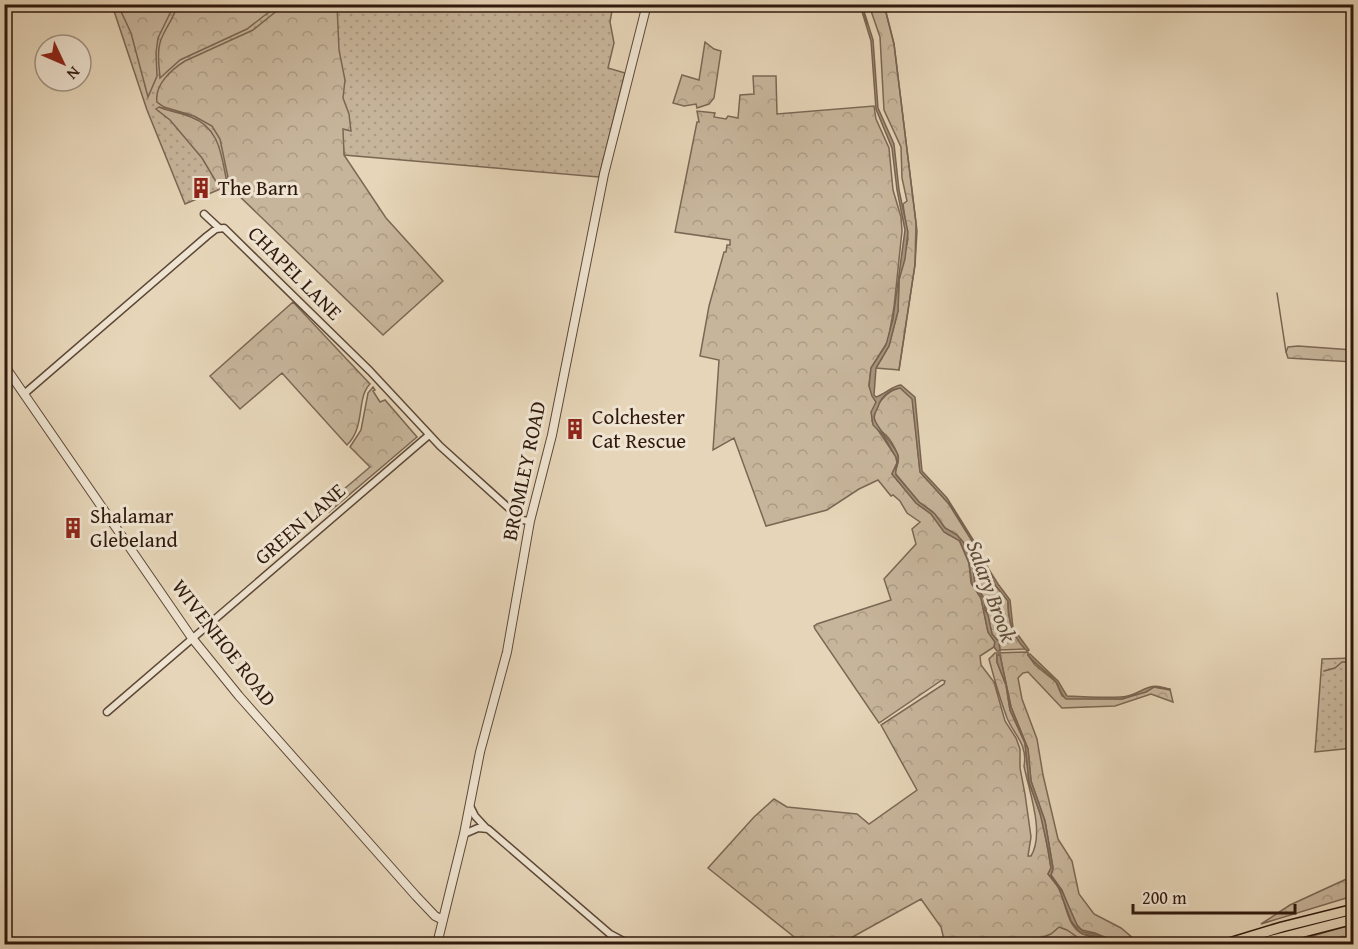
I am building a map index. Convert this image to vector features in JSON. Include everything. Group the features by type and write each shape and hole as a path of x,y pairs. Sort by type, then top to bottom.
{"highway":[{"path":"1226,945 1282,927 1353,909"},
{"path":"1257,945 1353,919"}],"street":[{"name":"BROMLEY ROAD","path":"437,945 464,834 480,752 513,624 530,521 552,435 604,174 647,4"},
{"path":"204,214 219,228"},
{"name":"CHAPEL LANE","path":"24,394 219,228 224,228 370,371 429,435 522,520 530,521"},
{"name":"WIVENHOE ROAD","path":"4,365 192,638 239,696 416,896 435,916 443,920"},
{"name":"GREEN LANE","path":"107,712 429,435"},
{"path":"470,806 475,816 488,830 610,934 629,945"},
{"path":"464,834 476,829 488,830"}],"green space":[{"path":"177,4 278,5 247,29 180,60 160,78 159,45"},
{"path":"112,5 613,5 610,22 614,43 608,68 625,73 599,177 344,155 342,128 239,181 185,204 147,110"},
{"path":"118,5 174,5 158,38 157,76 148,97 131,33"},
{"path":"284,5 337,5 339,50 345,80 343,98 349,114 351,131 343,129 344,155 386,218 443,281 383,335 230,187 220,139 212,126 194,116 164,107 157,102 161,84 180,64 253,30"},
{"path":"869,5 884,5 894,44 916,223 915,264 899,370 876,368 889,346 898,311 899,280 908,239 903,204 907,201 902,178 901,147 884,110 880,37"},
{"path":"705,42 721,51 714,98 709,104 697,108 696,104 684,106 673,103 682,75 699,80"},
{"path":"753,76 776,76 777,114 874,106 876,119 889,148 893,190 901,217 902,231 888,341 871,368 869,386 876,402 872,421 896,457 897,463 892,474 916,503 931,514 946,533 959,540 969,563 971,583 981,598 988,632 995,642 994,647 980,656 981,665 994,682 1005,721 1020,749 1020,768 1031,837 1028,856 1031,856 1037,836 1032,799 1024,766 1024,752 1007,718 989,659 995,653 1028,652 1035,665 1056,682 1062,696 1068,698 1122,699 1154,687 1170,689 1173,702 1151,694 1115,706 1062,708 1028,672 1018,678 1022,699 1037,739 1058,839 1072,861 1079,894 1094,914 1121,928 1140,944 1121,944 1082,930 1075,923 1062,890 1051,875 1053,868 1045,821 1031,781 1028,749 1011,707 1000,655 997,655 997,662 1006,685 1010,710 1025,743 1029,782 1043,822 1051,868 1048,874 1058,887 1073,926 1087,936 1114,944 1082,942 1081,944 945,944 941,927 921,899 840,944 803,944 708,868 754,817 774,799 787,807 857,814 869,824 917,790 881,725 944,684 945,681 942,680 879,723 814,626 891,600 884,579 916,544 912,529 920,522 907,513 900,501 893,495 891,496 878,480 859,489 827,510 766,526 734,438 713,450 719,360 700,356 709,306 724,252 726,252 727,245 730,245 730,240 675,232 697,122 699,122 697,111 715,113 714,117 738,118 740,95 754,94"},
{"path":"159,107 191,117 209,129 219,146 228,187 221,190 202,158 170,120 156,109"},
{"path":"293,302 370,384 363,397 357,429 347,445 282,373 240,409 210,376"},
{"path":"1288,347 1353,350 1353,362 1288,358 1286,352"},
{"path":"373,387 380,402 385,400 417,437 329,512 324,506 370,467 350,447 361,430 368,393"},
{"path":"902,388 913,399 920,472 949,504 984,560 996,586 1008,600 1011,627 1025,649 1000,650 999,642 992,634 983,596 975,586 971,562 963,542 957,535 945,528 933,512 919,502 895,473 898,455 890,439 879,429 874,419 877,407 885,396"},
{"path":"1353,658 1353,748 1315,752 1322,659"},
{"path":"1353,876 1353,896 1261,924 1290,905"},
{"path":"1353,924 1353,936 1289,943"}],"shaded area":[{"path":"860,5 862,5 873,40 878,108 894,144 899,190 908,232 905,259 899,280 898,311 889,346 876,368 874,395 876,397 901,385 915,397 922,471 947,498 984,557 988,568 1010,600 1013,628 1029,650 1027,651 1012,628 1008,601 996,586 984,560 949,504 920,472 912,399 900,388 890,391 880,401 874,415 875,420 897,453 898,459 896,475 919,502 935,514 945,528 957,535 963,542 973,567 975,586 984,599 992,634 999,642 1000,651 994,647 995,642 988,632 981,598 972,584 969,563 960,541 944,532 931,514 916,503 892,474 897,463 896,457 883,435 873,425 871,412 876,402 869,386 871,368 886,345 893,319 905,230 892,148 876,109 871,41"},
{"path":"1030,654 1058,681 1067,696 1121,697 1155,686 1170,690 1154,687 1146,692 1122,699 1066,699 1056,682 1031,659 1028,655"},
{"path":"997,655 1000,655 1011,707 1028,749 1031,781 1045,821 1053,868 1051,875 1062,891 1078,927 1084,932 1120,944 1083,934 1078,930 1071,921 1059,888 1048,874 1051,868 1048,849 1040,813 1029,782 1025,743 1010,710 1006,685 997,662"}],"waterway":[{"path":"884,4 894,44 917,231 915,265 899,370"},
{"name":"Salary Brook","path":"864,14 867,24"},
{"path":"1277,293 1286,352"},
{"path":"1324,671 1335,668 1342,662 1354,662"},
{"path":"1059,927 1086,943"},
{"path":"1024,944 1051,934 1058,928"}],"place":[{"name":"The Barn","path":"201,188"},
{"name":"Colchester Cat Rescue","path":"575,429"},
{"name":"Shalamar Glebeland","path":"73,528"}]}
